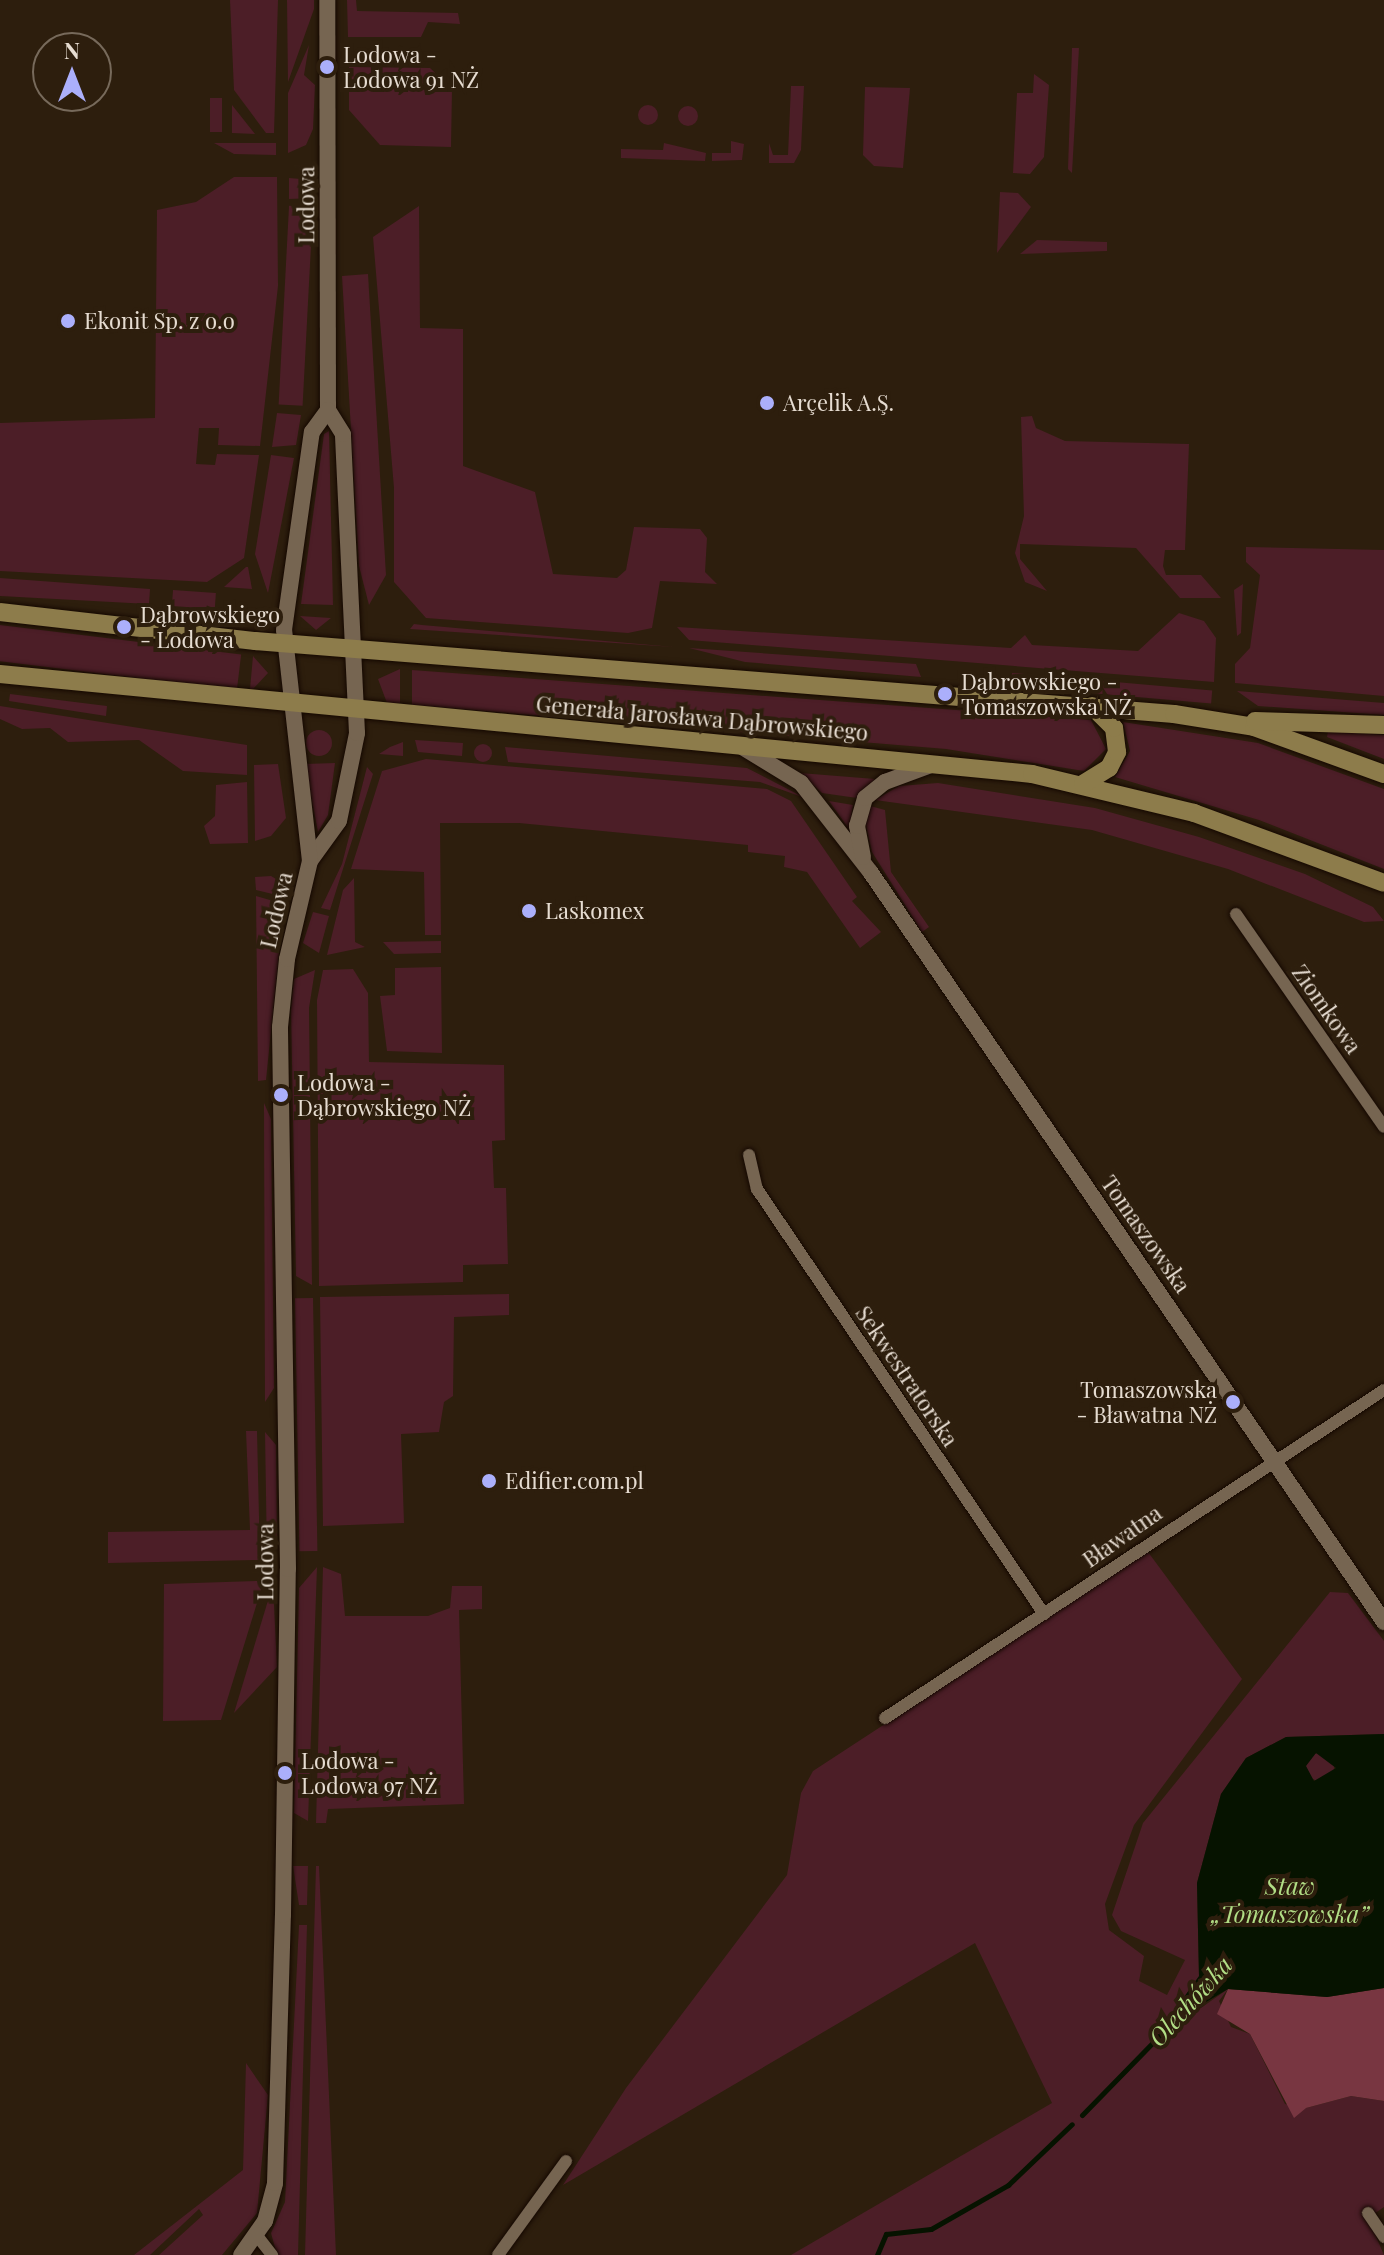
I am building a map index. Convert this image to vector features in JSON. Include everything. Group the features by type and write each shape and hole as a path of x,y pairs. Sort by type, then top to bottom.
{"main road":[{"name":"Generała Jarosława Dąbrowskiego","path":"0,612 284,643 1092,706 1218,720 1384,725"},
{"name":"Generała Jarosława Dąbrowskiego","path":"0,674 290,707 937,762 1083,784 1194,813 1384,883"},
{"path":"1083,784 1109,768 1117,752 1114,728 1092,706"},
{"name":"Generała Jarosława Dąbrowskiego","path":"1218,720 1325,749 1384,774"}],"street":[{"name":"Lodowa","path":"310,861 339,821 356,713 350,647 343,434 328,410 327,0"},
{"name":"Lodowa","path":"241,2255 258,2237 275,2183 285,1832 280,1027 287,959 310,861 284,643 312,432 328,410"},
{"name":"Tomaszowska","path":"741,746 801,783 871,873 1384,1622"},
{"name":"Tomaszowska","path":"871,873 857,834 865,798 885,782 937,762"},
{"name":"Ziomkowa","path":"1236,914 1384,1127"},
{"name":"Sekwestratorska","path":"749,1155 757,1189 1044,1614"},
{"name":"Bławatna","path":"885,1718 1384,1390"},
{"path":"498,2255 566,2161"},
{"path":"1368,2213 1384,2237"},
{"path":"258,2237 272,2255"}],"shaded area":[{"path":"230,0 278,0 274,133 266,133 234,90"},
{"path":"287,0 314,0 314,9 288,82"},
{"path":"347,0 356,0 357,11 458,13 460,24 428,22 421,37 348,37"},
{"path":"309,45 304,75 315,85 313,129 306,145 288,153 288,93"},
{"path":"1072,48 1079,48 1072,173 1068,169"},
{"path":"349,67 430,68 452,89 451,147 380,145 349,110"},
{"path":"1034,74 1049,85 1044,157 1030,174 1013,173 1017,93 1033,93"},
{"path":"791,86 804,86 801,150 794,163 769,163 769,143 773,155 788,155"},
{"path":"865,87 910,88 903,168 874,166 863,155"},
{"path":"210,98 222,98 222,132 210,132"},
{"path":"232,105 255,134 232,133"},
{"path":"648,105 655,108 658,115 655,122 648,125 641,122 638,115 641,108"},
{"path":"688,106 695,109 698,116 695,123 688,126 681,123 678,116 681,109"},
{"path":"731,141 744,144 742,160 712,161 712,153 731,153"},
{"path":"214,143 276,143 276,155 234,154"},
{"path":"664,143 706,153 705,161 621,158 621,149 663,150"},
{"path":"234,177 277,177 278,286 260,446 218,445 219,428 199,428 196,464 215,465 217,454 259,455 244,558 207,582 0,571 0,423 155,418 157,210 196,202"},
{"path":"289,178 301,179 313,198 289,199"},
{"path":"1000,192 1018,193 1031,207 997,253"},
{"path":"289,206 313,207 303,406 279,404"},
{"path":"419,206 420,328 463,329 463,466 535,492 553,574 617,578 626,570 634,527 700,529 707,538 705,572 717,584 660,581 652,628 628,633 426,618 394,582 394,488 373,237"},
{"path":"1037,240 1107,242 1107,251 1020,254"},
{"path":"368,274 386,575 369,605 359,566 342,276"},
{"path":"277,413 301,415 296,445 272,447"},
{"path":"1032,416 1036,428 1065,441 1189,444 1185,550 1165,550 1163,566 1166,575 1201,575 1221,598 1180,598 1136,548 1020,544 1020,559 1047,591 1025,582 1015,553 1024,516 1021,417"},
{"path":"329,431 333,605 301,604 324,434"},
{"path":"271,455 294,458 268,593 255,554"},
{"path":"1246,547 1384,550 1384,696 1235,683 1235,664 1250,648 1260,575 1246,562"},
{"path":"246,567 252,589 224,587"},
{"path":"0,578 150,589 149,604 0,596"},
{"path":"1243,584 1241,633 1237,636 1234,590"},
{"path":"173,590 216,593 215,609 172,606"},
{"path":"1179,613 1204,621 1216,638 1214,682 689,640 677,627 1011,648 1025,635 1032,645 1138,651"},
{"path":"300,616 331,618 316,630"},
{"path":"414,624 422,625 674,647 410,629"},
{"path":"0,625 241,655 237,690 0,661"},
{"path":"689,648 916,664 921,677 745,662"},
{"path":"253,656 268,673 250,689"},
{"path":"400,669 400,703 387,703 378,679"},
{"path":"412,670 1091,720 1106,749 1084,771 946,749 412,705"},
{"path":"1012,673 1212,691 1211,703 1011,686"},
{"path":"1237,691 1384,703 1384,715 1258,706"},
{"path":"10,694 107,706 106,716 9,701"},
{"path":"0,706 247,745 247,775 183,771 139,740 68,742 50,728 22,729 0,719"},
{"path":"1123,722 1258,743 1384,789 1384,869 1259,820 1115,777 1130,751"},
{"path":"319,730 328,734 332,743 328,752 319,756 310,752 306,743 310,734"},
{"path":"1328,731 1384,735 1384,759 1327,737"},
{"path":"415,740 463,743 462,756 418,752"},
{"path":"403,742 403,756 379,754 390,747"},
{"path":"479,744 487,744 492,753 490,760 479,762 474,757 474,749"},
{"path":"505,747 747,768 805,798 760,782 508,762"},
{"path":"426,759 767,789 791,801 857,897 852,901 881,932 860,948 807,872 784,867 785,856 748,852 748,845 519,823 440,823 441,935 425,935 424,872 351,869 382,771"},
{"path":"335,763 328,815 318,832 305,764"},
{"path":"278,764 286,818 271,836 255,841 254,765"},
{"path":"367,767 373,774 330,910 321,908 342,864"},
{"path":"800,773 875,779 857,798 822,793"},
{"path":"247,782 248,843 210,844 204,826 215,816 216,785"},
{"path":"938,783 1095,808 1199,837 1305,874 1373,907 1384,921 1364,922 1228,869 1092,830 875,800 899,786"},
{"path":"829,801 853,805 849,829"},
{"path":"870,806 885,810 891,872 929,927 922,932 872,852 865,821"},
{"path":"271,876 281,882 285,897 256,890 255,877"},
{"path":"354,878 355,942 365,947 327,955 343,890"},
{"path":"256,896 284,904 266,1080 258,1081"},
{"path":"313,912 329,916 319,953 303,943"},
{"path":"441,941 441,953 394,954 383,942"},
{"path":"441,967 442,1053 387,1051 380,996 395,995 395,968"},
{"path":"353,969 368,993 369,1062 504,1065 505,1140 492,1141 494,1188 506,1188 508,1264 463,1265 463,1282 319,1286 317,1000 323,970"},
{"path":"315,970 309,1008 312,1285 296,1276 291,1010 294,979"},
{"path":"264,1103 271,1119 274,1388 265,1402"},
{"path":"509,1294 509,1315 454,1317 453,1396 444,1402 439,1432 401,1434 404,1523 323,1526 320,1297"},
{"path":"295,1298 313,1298 317,1551 299,1551"},
{"path":"246,1431 257,1431 260,1560 108,1563 108,1532 250,1530"},
{"path":"265,1432 276,1445 277,1538 267,1557"},
{"path":"1148,1552 1242,1679 1134,1825 1105,1904 1109,1930 1144,1956 1139,1981 1167,1995 1185,1960 1121,1931 1112,1915 1143,1823 1330,1592 1348,1593 1384,1641 1384,1734 1286,1737 1246,1758 1221,1794 1197,1883 1199,1977 1179,2008 1188,2017 1228,1989 1219,2001 1231,2027 1250,2034 1285,2104 1306,2108 1351,2096 1384,2101 1384,2207 1368,2218 1384,2255 791,2255 1052,2103 975,1943 563,2185 626,2088 787,1875 801,1793 813,1771"},
{"path":"317,1567 308,1821 294,1813 299,1588"},
{"path":"323,1567 341,1574 345,1616 428,1616 450,1608 452,1586 482,1586 482,1609 459,1610 464,1804 328,1809 326,1823 316,1823"},
{"path":"257,1581 261,1590 221,1720 163,1721 164,1584"},
{"path":"273,1584 277,1667 234,1713"},
{"path":"1320,1753 1330,1757 1334,1767 1330,1777 1320,1781 1310,1777 1306,1767 1310,1757"},
{"path":"293,1866 308,1866 307,1905 299,1905"},
{"path":"316,1866 319,1866 336,2255 305,2255"},
{"path":"299,1925 307,1925 298,2255 277,2255 271,2233 285,2202"},
{"path":"1384,1988 1384,2101 1351,2096 1306,2108 1294,2118 1250,2034 1217,2014 1228,1989 1327,1997"},
{"path":"246,2063 268,2095 257,2213 222,2255 159,2255 203,2215 199,2209 150,2255 134,2255 243,2170"}],"water":[{"name":"Staw „Tomaszowska”","path":"1384,1734 1384,1988 1327,1997 1228,1989 1196,2008 1184,1997 1199,1976 1197,1883 1221,1794 1246,1758 1286,1737","holes":["1316,1753 1336,1768 1314,1781 1306,1766"]}],"waterway":[{"name":"Olechówka","path":"1082,2115 1198,1996"},
{"name":"Olechówka","path":"877,2255 886,2234 931,2229 1008,2185 1072,2124"}],"place":[{"name":"Lodowa - Lodowa 91 NŻ","path":"327,67"},
{"name":"Ekonit Sp. z o.o","path":"68,321"},
{"name":"Arçelik A.Ş.","path":"767,403"},
{"name":"Dąbrowskiego - Lodowa","path":"124,627"},
{"name":"Dąbrowskiego - Tomaszowska NŻ","path":"945,694"},
{"name":"Laskomex","path":"529,911"},
{"name":"Lodowa - Dąbrowskiego NŻ","path":"281,1095"},
{"name":"Tomaszowska - Bławatna NŻ","path":"1233,1402"},
{"name":"Edifier.com.pl","path":"489,1481"},
{"name":"Lodowa - Lodowa 97 NŻ","path":"285,1773"}]}
